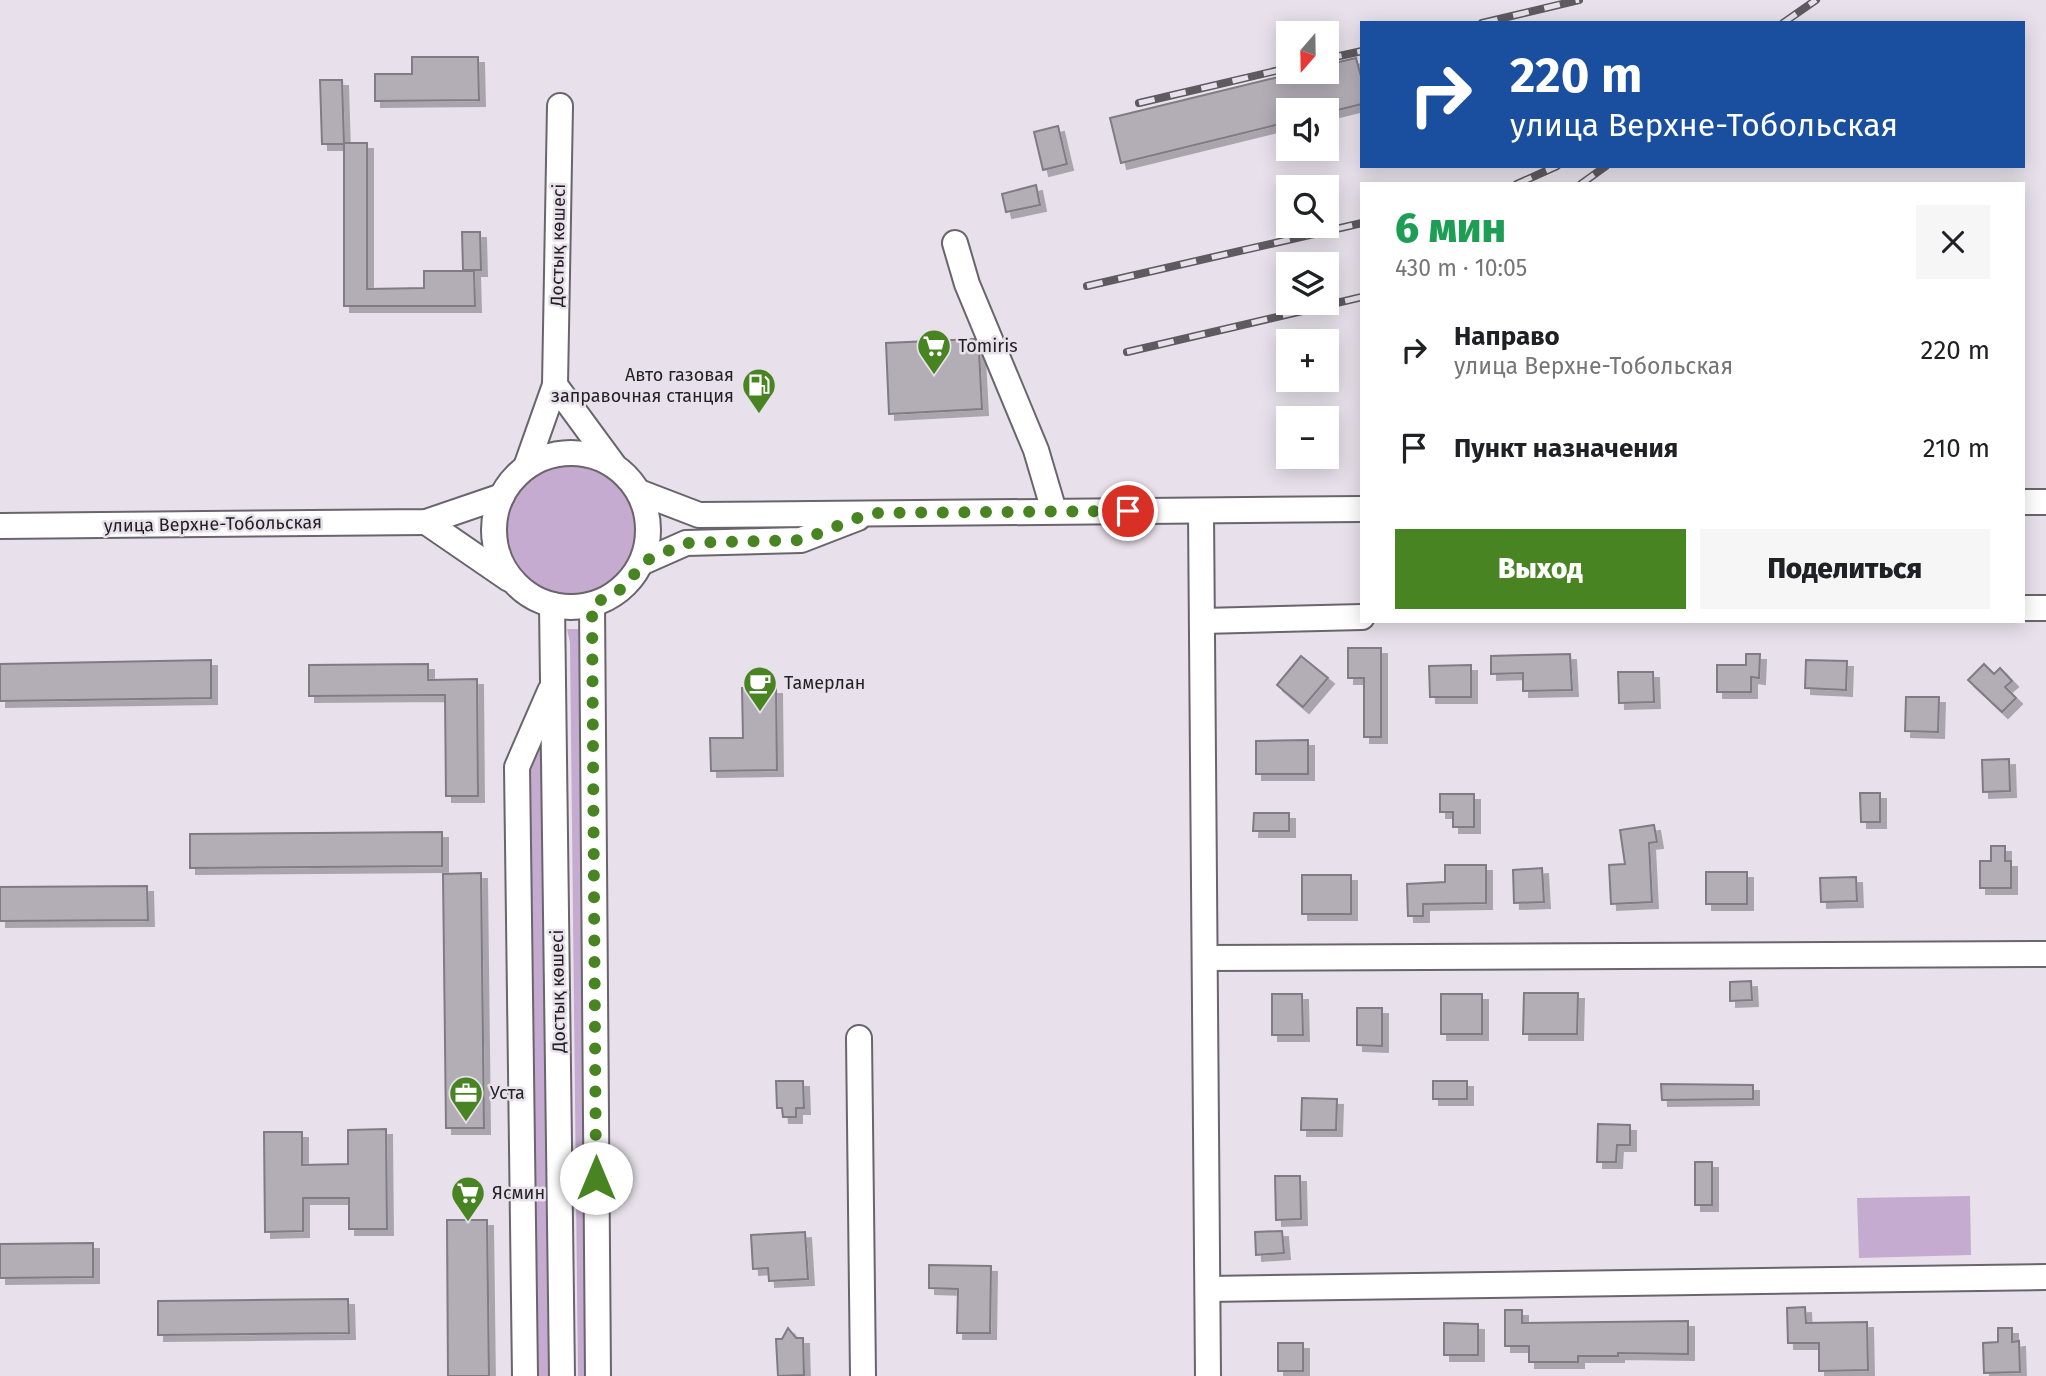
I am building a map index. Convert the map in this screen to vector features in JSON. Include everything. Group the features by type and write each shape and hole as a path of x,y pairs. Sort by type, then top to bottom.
{"street":[{"name":"Достық көшесі","path":"535,462 555,385 560,106"},
{"path":"955,243 1012,416 1054,511"},
{"path":"426,522 532,597 552,605 572,608 592,605 625,587 643,562 649,530 647,511 639,492 613,465 555,385"},
{"path":"514,583 500,561 494,537 495,517 502,496 535,462 565,453 591,455 613,465"},
{"path":"639,492 699,515 882,505 1054,511 1360,509"},
{"name":"улица Верхне-Тобольская","path":"0,526 426,522 502,496"},
{"path":"2025,502 2046,502"},
{"path":"643,562 686,543 802,540 882,505"},
{"path":"1201,512 1208,1376"},
{"name":"Достық көшесі","path":"552,605 562,1376"},
{"name":"Достық көшесі","path":"592,605 598,1376"},
{"path":"2025,608 2046,608"},
{"path":"1202,621 1360,617"},
{"path":"525,1376 517,767 554,680"},
{"path":"1206,958 2046,954"},
{"path":"859,1038 863,1376"},
{"path":"1208,1289 2046,1277"}],"shaded area":[{"path":"573,462 598,467 610,473 628,491 634,503 639,528 634,553 628,565 610,583 598,589 573,594 548,589 536,583 518,565 512,553 507,528 512,503 518,491 536,473 548,467"},
{"path":"567,629 589,629 590,1376 578,1376 570,643"},
{"path":"545,722 552,1376 531,1376 526,766"},
{"path":"1970,1196 1971,1255 1859,1258 1857,1198"}],"building":[{"path":"412,57 478,57 479,100 375,101 375,74 412,74"},
{"path":"1356,58 1360,73 1360,104 1339,110 1339,98 1276,98 1276,125 1121,163 1110,118 1276,78 1276,84 1339,84 1339,62"},
{"path":"320,80 342,80 344,144 322,144"},
{"path":"1058,126 1067,164 1043,170 1034,132"},
{"path":"344,143 367,143 367,289 424,288 424,271 474,271 475,306 344,306"},
{"path":"1036,185 1040,205 1006,212 1002,194"},
{"path":"462,232 480,232 481,270 463,270"},
{"name":"Tomiris","path":"974,339 979,352 982,409 889,414 886,343"},
{"path":"1348,648 1381,648 1381,737 1364,737 1364,678 1348,678"},
{"path":"1570,654 1572,690 1523,691 1523,673 1491,674 1491,656"},
{"path":"1746,654 1760,654 1759,678 1751,677 1751,692 1717,692 1717,665 1746,665"},
{"path":"1301,656 1328,678 1303,707 1277,685"},
{"path":"211,660 211,698 0,701 0,664"},
{"path":"1806,660 1847,661 1846,690 1805,688"},
{"path":"428,664 428,680 477,679 478,796 446,796 445,695 309,696 309,665"},
{"path":"1984,664 1994,674 2000,668 2012,681 2005,687 2016,698 2002,712 1968,680"},
{"path":"1471,665 1471,697 1430,697 1429,666"},
{"path":"1618,672 1653,672 1654,702 1619,703"},
{"name":"Тамерлан","path":"742,688 776,688 777,770 711,771 710,738 743,738"},
{"path":"1906,697 1939,697 1938,732 1905,731"},
{"path":"1308,740 1308,774 1256,774 1256,741"},
{"path":"2009,759 2010,791 1983,792 1982,760"},
{"path":"1860,793 1880,793 1880,822 1861,822"},
{"path":"1440,794 1474,794 1474,827 1453,827 1453,812 1440,812"},
{"path":"1254,813 1289,813 1289,831 1253,831"},
{"path":"1654,825 1657,842 1649,843 1652,902 1611,904 1609,865 1625,864 1620,830"},
{"path":"442,832 442,866 190,868 190,834"},
{"path":"1991,846 2005,846 2005,861 2011,861 2011,888 1980,888 1980,861 1991,861"},
{"path":"1445,865 1486,865 1486,903 1423,904 1423,916 1408,916 1407,884 1445,882"},
{"path":"1542,868 1544,902 1514,903 1513,870"},
{"path":"1706,872 1747,872 1747,904 1706,904"},
{"path":"481,873 484,1128 446,1128 443,874"},
{"path":"1302,875 1351,875 1351,914 1302,914"},
{"path":"1856,877 1857,901 1821,902 1820,878"},
{"path":"147,886 148,920 0,921 0,887"},
{"path":"1751,981 1752,1000 1730,1001 1730,982"},
{"path":"1524,993 1578,993 1577,1034 1523,1034"},
{"path":"1272,994 1302,994 1303,1035 1272,1035"},
{"path":"1441,994 1482,994 1482,1034 1441,1034"},
{"path":"1357,1008 1382,1008 1382,1046 1357,1045"},
{"path":"776,1081 803,1081 804,1108 796,1108 796,1117 783,1117 782,1108 777,1108"},
{"path":"1433,1081 1467,1081 1467,1099 1433,1099"},
{"path":"1661,1084 1753,1085 1753,1099 1662,1100"},
{"path":"1302,1098 1337,1099 1336,1130 1301,1130"},
{"path":"1598,1124 1630,1125 1630,1145 1617,1145 1616,1162 1597,1162"},
{"path":"386,1129 387,1229 349,1229 349,1198 303,1198 303,1231 265,1232 264,1132 302,1132 302,1165 348,1164 348,1130"},
{"path":"1695,1162 1712,1162 1712,1205 1695,1205"},
{"path":"1275,1176 1300,1176 1301,1219 1276,1220"},
{"path":"447,1220 487,1220 489,1376 448,1376"},
{"path":"1282,1231 1284,1253 1256,1255 1255,1232"},
{"path":"805,1232 808,1279 769,1281 768,1268 753,1269 751,1235"},
{"path":"93,1243 93,1277 0,1278 0,1244"},
{"path":"929,1265 991,1266 990,1333 957,1333 958,1289 929,1288"},
{"path":"348,1299 349,1333 158,1335 158,1301"},
{"path":"1805,1307 1806,1323 1867,1322 1868,1370 1819,1371 1819,1343 1788,1343 1787,1308"},
{"path":"1505,1310 1522,1310 1522,1323 1688,1321 1688,1354 1618,1353 1618,1356 1578,1356 1578,1362 1529,1362 1529,1346 1505,1346"},
{"path":"1444,1323 1478,1324 1478,1355 1444,1355"},
{"path":"788,1328 796,1338 803,1338 804,1375 778,1376 776,1339 782,1339"},
{"path":"1998,1328 2012,1328 2012,1342 2019,1341 2020,1372 1984,1373 1983,1343 1998,1342"},
{"path":"1278,1343 1303,1343 1303,1371 1278,1371"}],"railway":[{"path":"1490,21 1579,0"},
{"path":"1786,21 1816,0"},
{"path":"1339,56 1360,51"},
{"path":"1139,103 1276,71"},
{"path":"1521,182 1553,168"},
{"path":"1584,182 1603,168"},
{"path":"1087,286 1360,223"},
{"path":"1127,352 1360,297"}],"place":[{"name":"Tomiris","path":"934,376"},
{"name":"Авто газовая заправочная станция","path":"759,415"},
{"name":"Тамерлан","path":"760,713"},
{"name":"Уста","path":"466,1123"},
{"name":"Ясмин","path":"468,1223"}],"route":[{"path":"596,1178 592,605 625,587 643,562 686,543 802,540 870,513 1128,511"}]}
